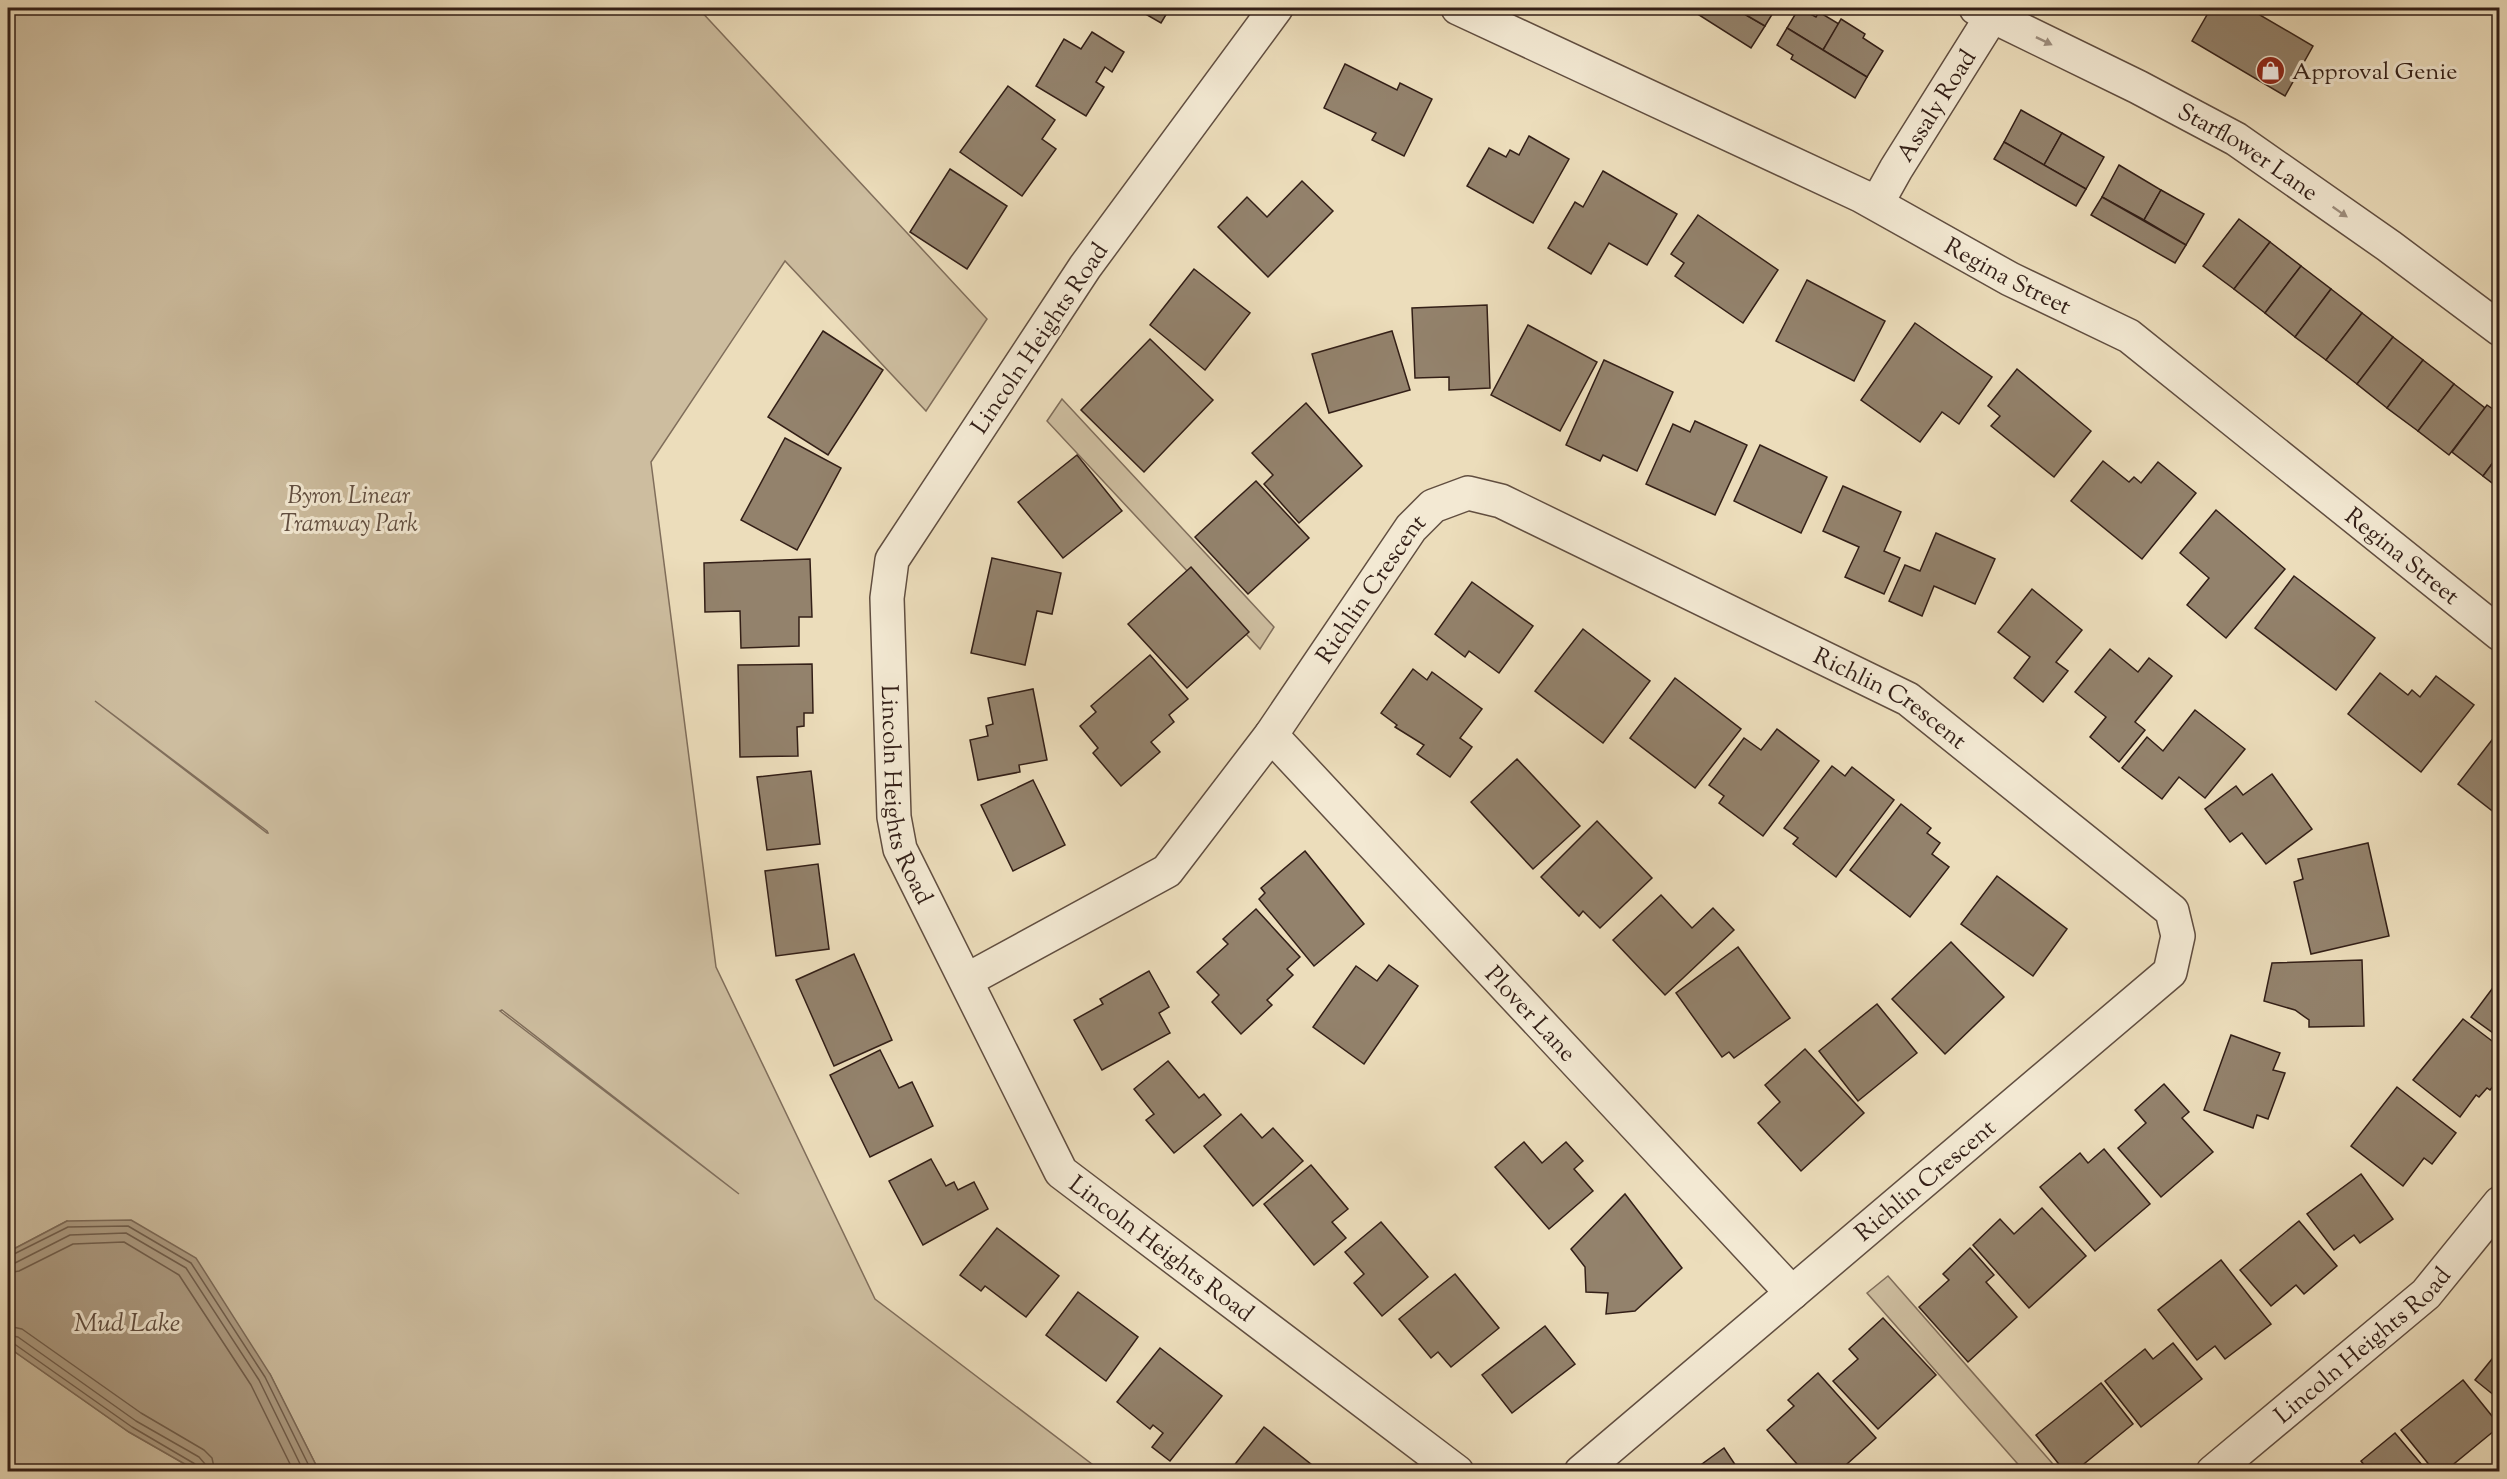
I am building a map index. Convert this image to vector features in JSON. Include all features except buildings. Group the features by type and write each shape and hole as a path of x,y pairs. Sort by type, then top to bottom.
{"street":[{"name":"Lincoln Heights Road","path":"1276,8 1085,267 892,560 887,598 894,817 900,849 1061,1172 1457,1472"},
{"name":"Regina Street","path":"1458,8 1877,203 2010,279 2129,336 2499,634"},
{"name":"Assaly Road","path":"1877,203 1988,10"},
{"name":"Starflower Lane","path":"1988,10 2236,139 2389,246 2499,328"},
{"name":"Richlin Crescent","path":"967,980 1167,871 1271,735 1411,528 1433,507 1468,493 1501,501 1908,699 2172,911 2178,936 2170,972 1581,1472"},
{"name":"Plover Lane","path":"1271,735 1792,1293"},
{"name":"Lincoln Heights Road","path":"2212,1472 2426,1294 2499,1203"}],"green space":[{"name":"Byron Linear Tramway Park","path":"8,8 698,8 987,319 926,411 785,261 651,462 716,967 875,1299 1101,1471 319,1471 270,1374 67,1221 8,1252","holes":["95,701 267,831 268,833 267,833","502,1010 739,1194 500,1011"]},
{"path":"1062,399 1274,627 1260,649 1047,421"},
{"path":"1888,1276 2059,1471 2024,1471 1867,1293"},
{"path":"8,1347 129,1432 197,1471 8,1471"}],"water":[{"name":"Mud Lake","path":"131,1220 196,1258 270,1374 319,1471 197,1471 129,1432 8,1347 8,1252 67,1221"}],"place":[{"name":"Approval Genie","path":"2271,71"}]}
